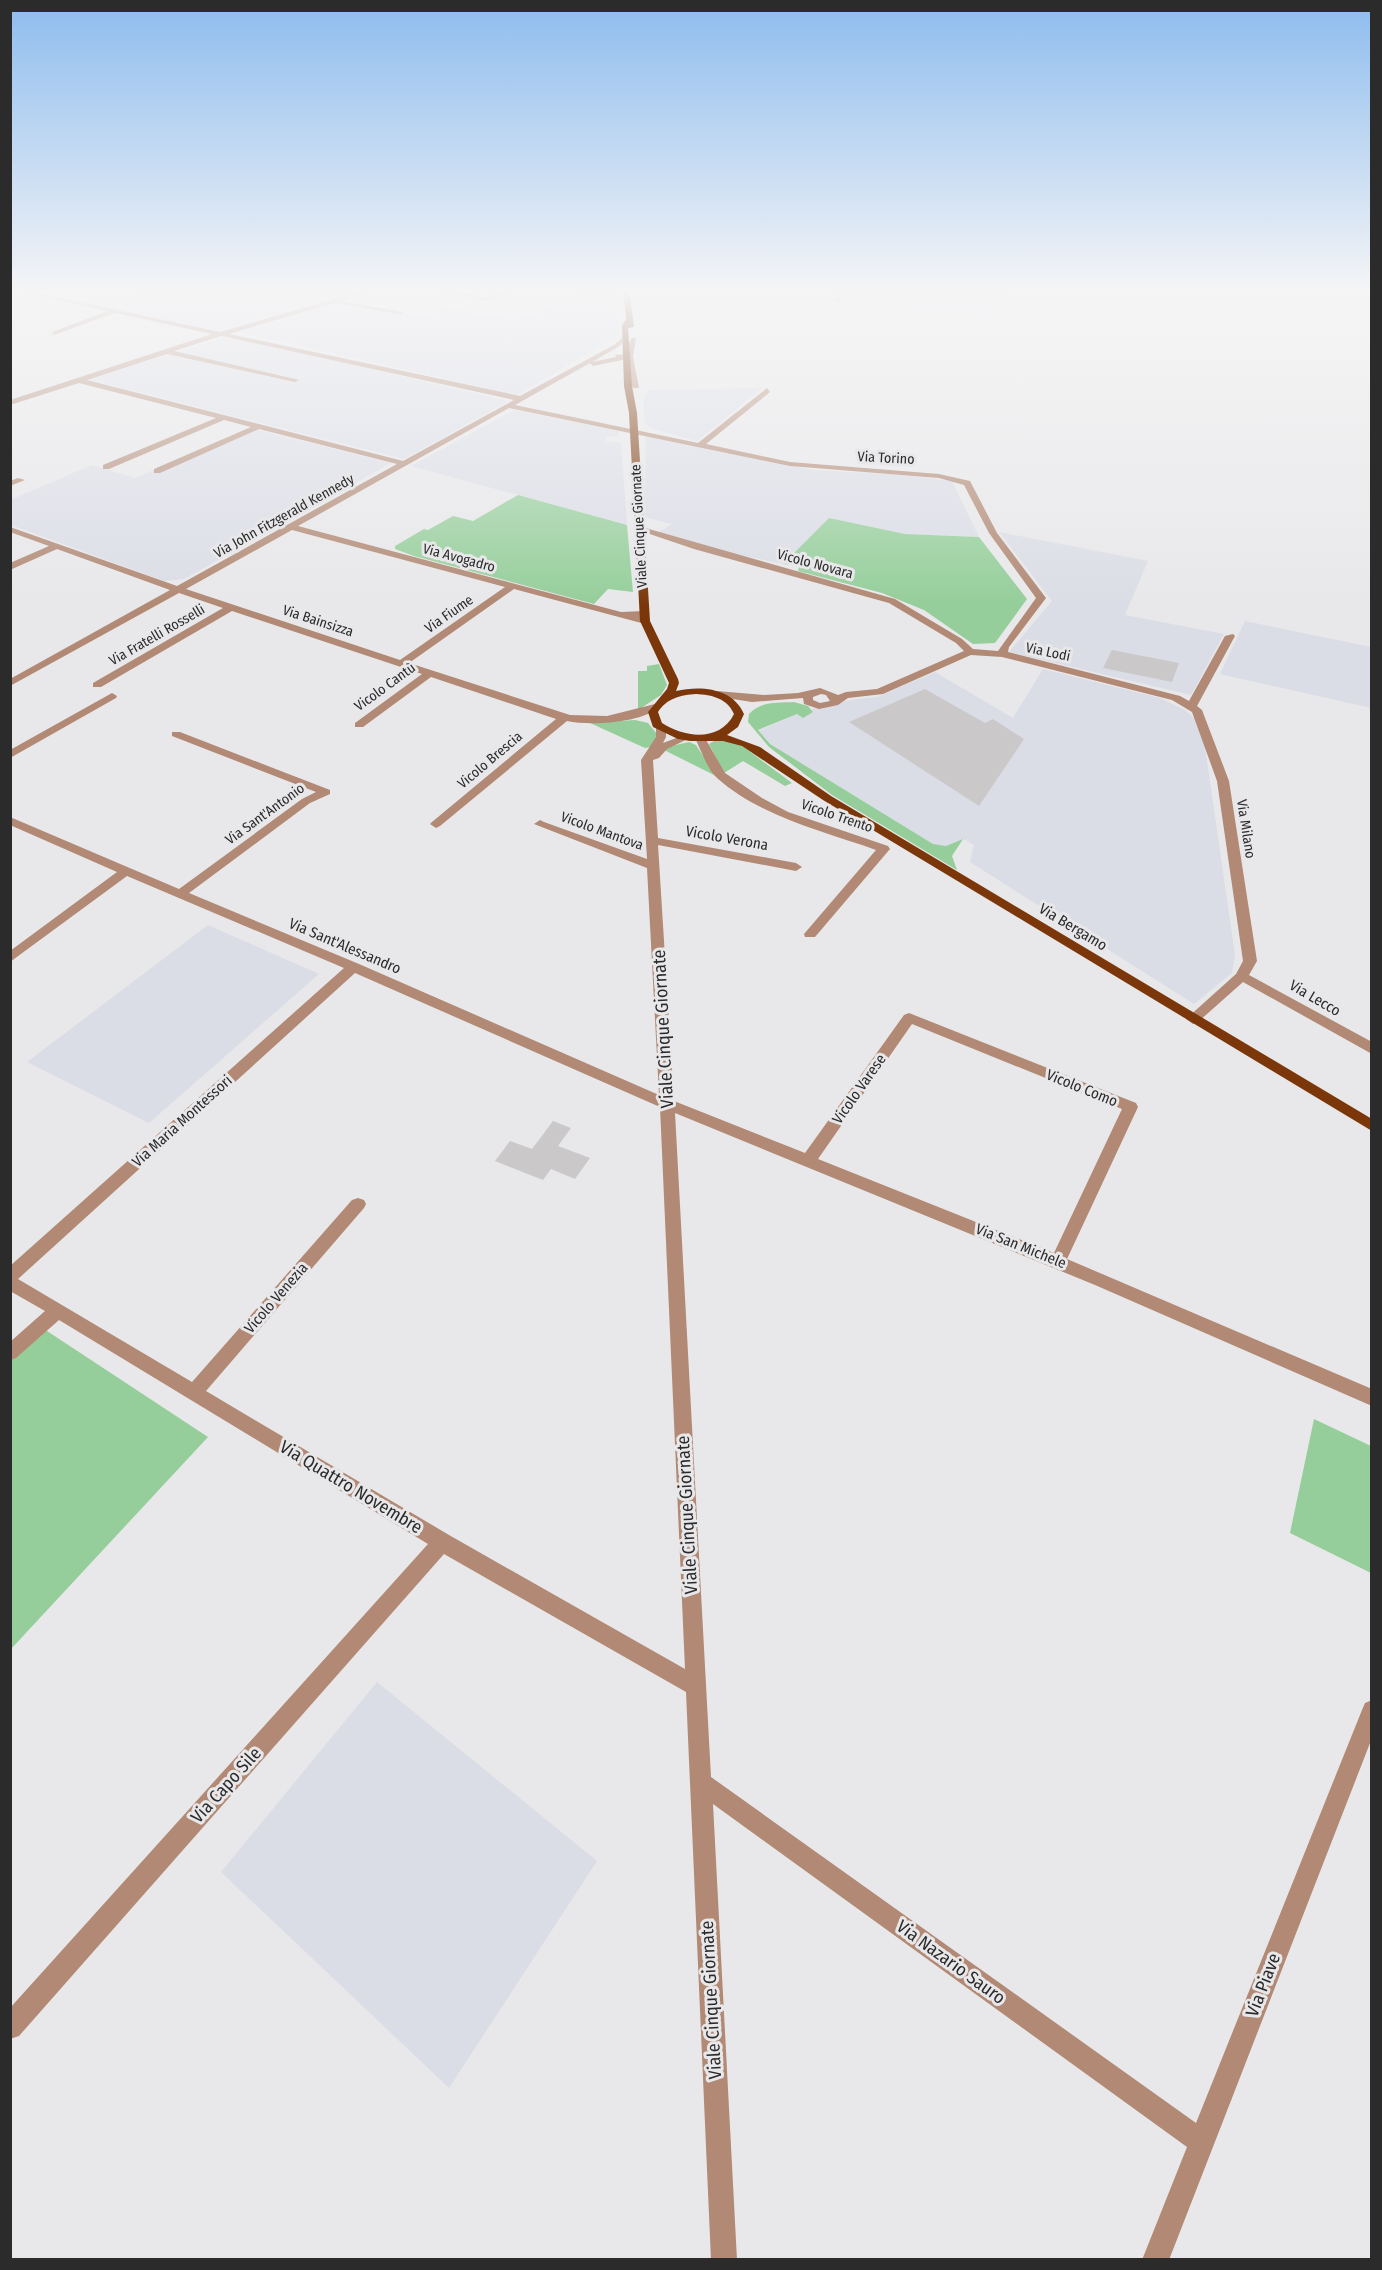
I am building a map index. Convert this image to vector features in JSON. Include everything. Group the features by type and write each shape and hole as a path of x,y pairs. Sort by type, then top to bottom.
{"main road":[{"name":"Viale Cinque Giornate","path":"630,394 644,618 651,638 674,679 672,690 663,699"},
{"name":"Viale Cinque Giornate","path":"633,413 635,394"},
{"name":"Viale Cinque Giornate","path":"651,638 685,680 705,692"},
{"path":"658,725 652,717 655,707 663,699 678,693 717,694"},
{"name":"Via Bergamo","path":"717,694 733,703 738,718 760,750"},
{"path":"704,737 729,730 738,718"},
{"name":"Via Bergamo","path":"658,725 687,737 738,739 760,750 827,798 1371,1126"}],"street":[{"path":"10,403 37,394"},
{"path":"133,394 406,464"},
{"path":"498,394 522,399"},
{"name":"Via John Fitzgerald Kennedy","path":"10,683 180,591 531,394"},
{"path":"700,444 762,394"},
{"name":"Via Torino","path":"509,406 790,464 886,470 960,480"},
{"path":"106,467 224,417"},
{"path":"157,471 259,426"},
{"path":"10,484 21,480"},
{"name":"Via Lodi","path":"960,480 967,483 993,533 1041,598 1004,647 1003,654 1114,681 1191,705"},
{"name":"Via Avogadro","path":"291,527 621,615 644,618"},
{"name":"Via Bainsizza","path":"10,529 180,591 564,718 585,720 621,717 655,707"},
{"name":"Vicolo Novara","path":"639,529 892,601 959,641 970,652"},
{"path":"10,567 57,546"},
{"name":"Via Fiume","path":"400,664 512,586"},
{"name":"Via Fratelli Rosselli","path":"97,685 230,608"},
{"path":"1191,705 1196,701 1230,636"},
{"path":"810,698 824,706 846,695 879,692 970,652 1003,654"},
{"name":"Vicolo Cantù","path":"359,725 429,674"},
{"path":"717,694 735,698 768,699 810,698 825,692 856,694"},
{"path":"825,692 832,694 835,701"},
{"path":"10,755 112,696"},
{"path":"738,718 768,699"},
{"name":"Via Milano","path":"1191,705 1201,716 1223,781 1250,961 1241,977"},
{"name":"Via Bainsizza","path":"621,717 658,725"},
{"name":"Vicolo Brescia","path":"436,824 564,718"},
{"name":"Viale Cinque Giornate","path":"658,725 661,737 647,760 667,1103 724,2259"},
{"name":"Via Sant'Antonio","path":"176,734 326,792 306,801 179,895"},
{"path":"649,770 657,752 687,737"},
{"name":"Vicolo Trento","path":"704,737 720,775 758,800 784,814 884,849 810,934"},
{"name":"Via Sant'Alessandro","path":"10,820 125,872 354,967 667,1103"},
{"name":"Vicolo Mantova","path":"540,824 654,866"},
{"name":"Vicolo Verona","path":"653,841 796,867"},
{"path":"10,958 125,872"},
{"name":"Via Maria Montessori","path":"10,1276 354,967"},
{"path":"1193,1019 1241,977"},
{"name":"Via Lecco","path":"1241,977 1251,980 1371,1049"},
{"name":"Vicolo Varese","path":"809,1160 909,1018"},
{"name":"Vicolo Como","path":"909,1018 1131,1107 1058,1261"},
{"name":"Via San Michele","path":"667,1103 1058,1261 1371,1398"},
{"name":"Vicolo Venezia","path":"194,1392 358,1204"},
{"name":"Via Quattro Novembre","path":"10,1282 442,1542 695,1686"},
{"path":"10,1353 58,1310"},
{"name":"Via Capo Sile","path":"10,2027 442,1542"},
{"name":"Via Piave","path":"1155,2259 1371,1710"},
{"name":"Via Nazario Sauro","path":"700,1782 1201,2142"}],"shaded area":[{"path":"146,394 478,394 507,402 404,459"},
{"path":"646,394 755,394 697,441 651,428 645,422 643,402"},
{"path":"514,410 619,431 618,436 606,437 605,441 621,443 627,525 411,466"},
{"path":"250,428 391,463 184,579 164,581 11,525 10,500 92,465 135,478"},
{"path":"646,435 813,470 906,475 952,481 979,537 905,534 829,518 783,564 712,549 659,532 672,524 644,517"},
{"path":"999,532 1148,561 1125,615 1224,634 1191,695 1009,652 1052,601"},
{"path":"1245,621 1371,647 1371,708 1220,674"},
{"path":"1043,669 1160,698 1185,710 1202,726 1235,955 1232,973 1194,1004 970,862 974,845 963,839 946,846 933,844 770,744 758,731 797,714 813,712 812,709 877,697 935,672 1013,718"},
{"path":"208,925 319,974 149,1123 27,1062"},
{"path":"377,1682 597,1861 449,2088 221,1872"}],"green space":[{"path":"518,495 627,525 633,592 608,589 594,604 395,549 395,546 424,529 428,530 453,516 473,521"},
{"path":"829,518 905,534 979,537 1027,599 995,643 973,644 924,610 882,593 798,571 799,566 783,564"},
{"path":"659,664 667,685 661,695 638,710 638,671 647,671 647,666"},
{"path":"794,702 808,706 813,712 803,718 797,714 758,730 770,744 933,844 946,846 963,839 952,856 957,870 832,795 769,747 748,722 749,714 759,707"},
{"path":"635,720 648,723 657,734 657,739 650,747 645,748 590,723"},
{"path":"717,739 741,745 792,783 785,786 743,761 724,773 709,744"},
{"path":"689,742 696,745 716,776 664,750"},
{"path":"44,1329 208,1437 11,1649 11,1360"},
{"path":"1314,1419 1371,1446 1371,1573 1290,1533"}],"building":[{"path":"1112,650 1179,663 1172,682 1103,668"},
{"path":"925,689 985,723 993,719 1024,739 979,806 849,722"},
{"path":"553,1121 571,1128 558,1146 590,1158 575,1179 551,1169 543,1180 495,1161 510,1141 532,1149"}]}
